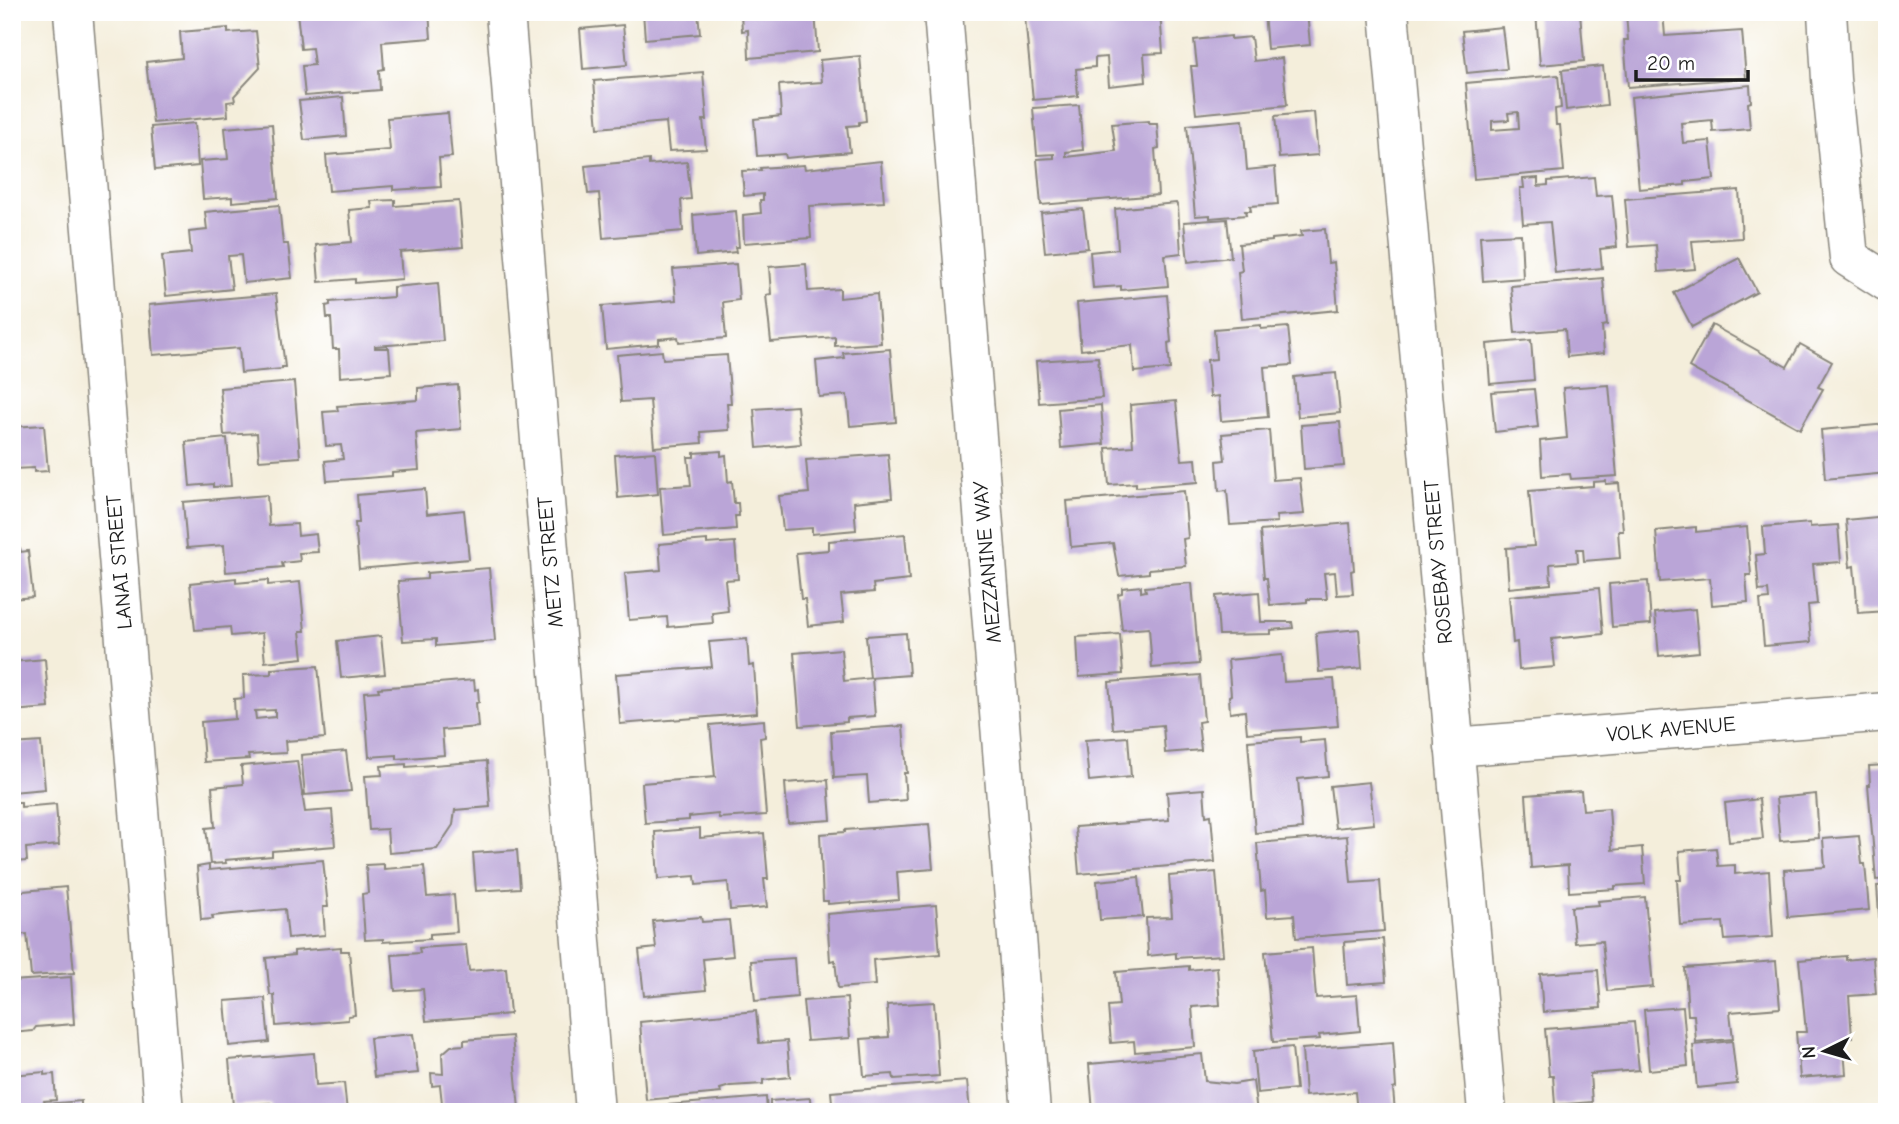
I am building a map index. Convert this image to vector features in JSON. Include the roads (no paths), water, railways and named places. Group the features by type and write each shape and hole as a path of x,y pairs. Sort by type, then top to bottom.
{"street":[{"name":"LANAI STREET","path":"73,12 164,1112"},
{"name":"METZ STREET","path":"505,12 595,1112"},
{"name":"MEZZANINE WAY","path":"943,12 1031,1112"},
{"name":"ROSEBAY STREET","path":"1389,12 1487,1112"},
{"path":"1827,12 1849,258 1887,282"},
{"name":"VOLK AVENUE","path":"1454,747 1887,712"}]}
